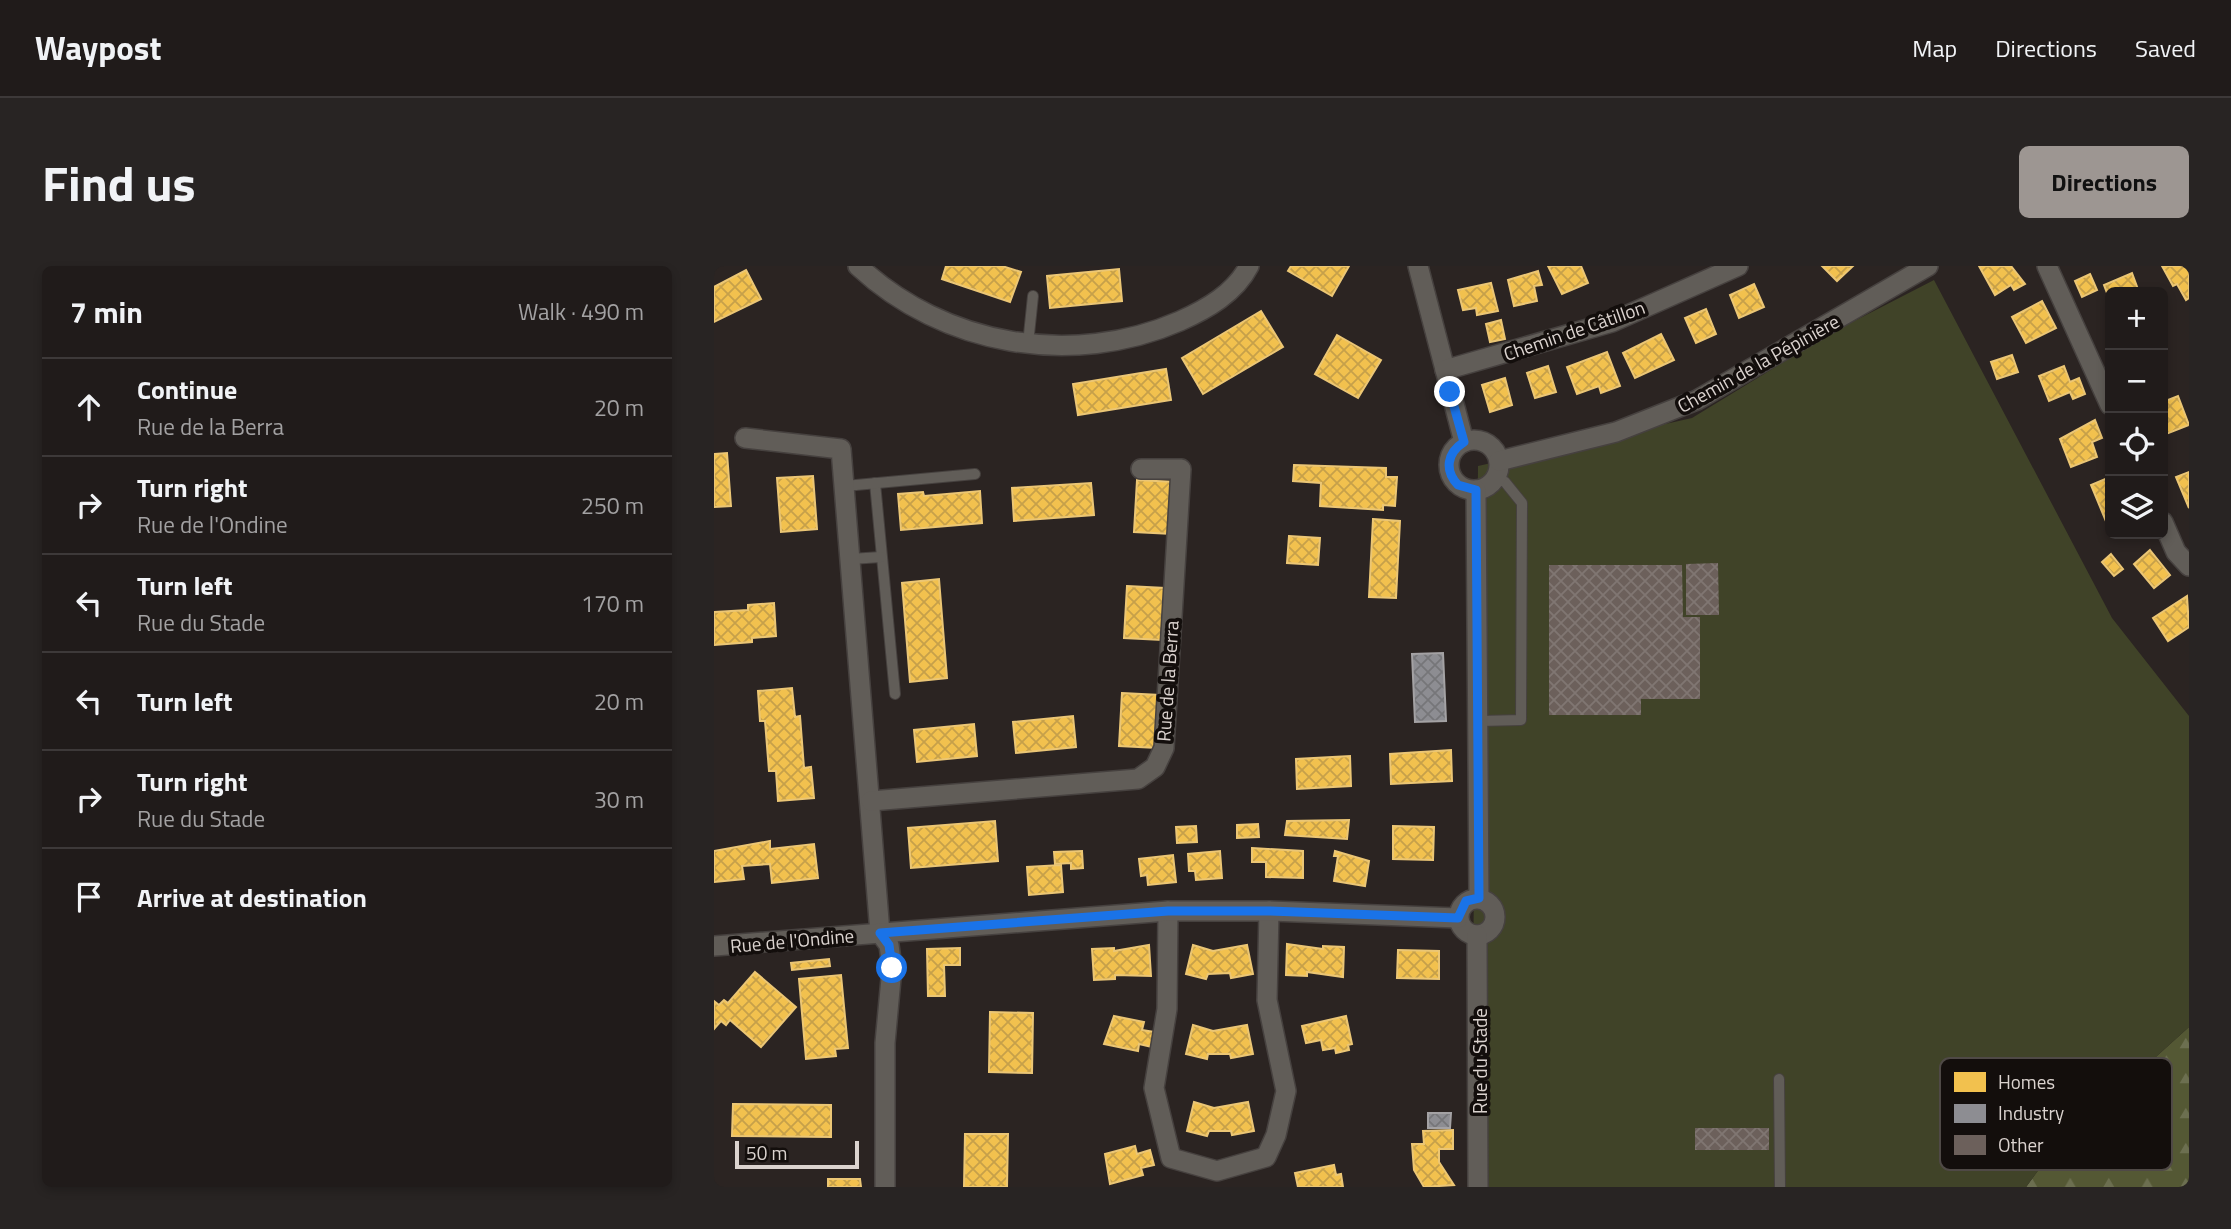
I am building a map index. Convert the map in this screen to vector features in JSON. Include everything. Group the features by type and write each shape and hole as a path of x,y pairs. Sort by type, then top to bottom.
{"street":[{"path":"858,266 898,298 928,316 979,335 1028,344 1090,344 1163,328 1195,314 1225,295 1242,278 1249,266"},
{"path":"1418,266 1464,442"},
{"name":"Chemin de Câtillon","path":"1445,370 1612,322 1738,266"},
{"name":"Chemin de la Pépinière","path":"1497,470 1616,432 1696,400 1928,266"},
{"path":"2047,266 2105,394"},
{"path":"745,438 841,449 880,933 889,945 892,968 885,1043 885,1187"},
{"path":"1479,440 1496,452 1497,470 1488,486 1476,490 1458,485 1449,468 1451,453 1464,442 1479,440"},
{"name":"Rue de la Berra","path":"871,801 1138,779 1156,767 1164,748 1181,470 1141,469"},
{"path":"1476,490 1480,721 1479,898"},
{"path":"2168,534 2176,552 2189,566"},
{"path":"1479,898 1492,906 1495,920 1487,932 1477,935 1462,929 1458,918 1466,901 1479,898"},
{"path":"1168,911 1167,1009 1154,1088 1171,1158 1217,1171 1266,1157 1276,1135 1286,1091 1267,1000 1269,911"},
{"name":"Rue de l'Ondine","path":"714,946 1168,911 1269,911 1458,918"},
{"name":"Rue du Stade","path":"1477,935 1478,1187"}],"lane":[{"path":"1028,344 1033,296"},
{"path":"1480,721 1521,720 1522,503 1497,470"},
{"path":"845,486 975,474"},
{"path":"875,483 894,694"},
{"path":"851,559 881,557"},
{"path":"1779,1079 1780,1187"}],"green space":[{"path":"1934,280 2112,618 2189,716 2189,1027 2155,1058 1940,1058 1940,1170 2039,1170 2026,1187 1471,1187 1478,466 1692,418 1833,332"},
{"path":"2189,1027 2189,1187 2026,1187 2039,1170 2172,1170 2172,1058 2155,1058"}],"building: Homes":[{"path":"946,266 1002,266 1021,272 1010,302 942,279"},
{"path":"1291,266 1349,266 1332,296 1288,271"},
{"path":"1548,266 1581,266 1588,283 1562,294"},
{"path":"1822,266 1853,266 1837,281"},
{"path":"1979,266 2011,266 2025,284 2014,290 2011,285 1995,295"},
{"path":"2162,266 2189,266 2189,298 2186,300 2177,284 2173,286"},
{"path":"1119,269 1122,301 1050,308 1047,276"},
{"path":"746,270 761,299 714,322 714,287"},
{"path":"1538,271 1542,285 1534,286 1537,301 1514,306 1508,280"},
{"path":"2132,273 2137,287 2105,288 2104,285"},
{"path":"2090,274 2097,290 2082,297 2075,281"},
{"path":"1491,283 1498,311 1477,315 1476,308 1463,310 1458,290"},
{"path":"1754,284 1764,307 1739,318 1730,295"},
{"path":"2042,301 2056,328 2026,343 2012,317"},
{"path":"1706,309 1716,334 1696,343 1685,318"},
{"path":"1261,311 1283,347 1203,394 1182,358"},
{"path":"1501,320 1505,339 1490,342 1486,324"},
{"path":"1661,334 1674,360 1635,378 1623,353"},
{"path":"1337,335 1381,360 1358,398 1315,374"},
{"path":"1607,352 1620,386 1601,393 1599,386 1577,394 1567,367"},
{"path":"2012,355 2018,372 1997,379 1991,362"},
{"path":"1548,366 1556,392 1535,398 1527,373"},
{"path":"2064,366 2070,382 2079,378 2085,394 2073,399 2070,392 2049,401 2039,376"},
{"path":"1166,369 1171,400 1078,415 1073,384"},
{"path":"1505,378 1512,405 1490,412 1482,385"},
{"path":"2178,396 2189,425 2168,433 2168,413 2168,400"},
{"path":"2095,420 2102,438 2092,442 2097,457 2071,467 2060,439"},
{"path":"727,453 731,506 714,507 714,454"},
{"path":"1294,465 1386,468 1386,477 1397,477 1395,506 1383,505 1383,510 1320,506 1321,483 1293,481"},
{"path":"2189,472 2189,508 2176,477"},
{"path":"813,476 817,529 781,532 777,478"},
{"path":"2105,479 2105,519 2091,485"},
{"path":"1137,480 1175,482 1172,534 1134,532"},
{"path":"1091,483 1094,515 1014,521 1012,488"},
{"path":"980,491 982,523 901,530 898,494 923,492 924,496"},
{"path":"1373,519 1400,521 1396,598 1369,597"},
{"path":"1289,536 1320,538 1318,565 1287,563"},
{"path":"2150,550 2170,575 2154,588 2134,564"},
{"path":"2111,554 2123,569 2114,576 2102,562"},
{"path":"939,579 947,678 910,682 902,583"},
{"path":"1127,586 1165,588 1162,640 1124,638"},
{"path":"2187,596 2189,627 2168,641 2153,618"},
{"path":"774,603 776,636 752,638 752,642 714,645 714,612 748,610 748,605"},
{"path":"792,688 795,717 800,716 804,768 811,767 814,798 778,801 776,771 769,771 765,721 760,721 758,691"},
{"path":"1122,693 1160,695 1157,748 1119,746"},
{"path":"1073,716 1076,747 1016,753 1013,722"},
{"path":"974,724 977,756 917,762 914,730"},
{"path":"1451,750 1452,781 1391,784 1390,754"},
{"path":"1350,756 1351,786 1297,789 1296,759"},
{"path":"1349,820 1347,839 1285,835 1287,821"},
{"path":"995,821 998,861 911,868 908,828"},
{"path":"1258,824 1259,837 1237,838 1237,825"},
{"path":"1196,826 1197,842 1177,843 1176,827"},
{"path":"1393,826 1434,827 1433,860 1393,859"},
{"path":"770,841 770,849 814,844 818,878 772,883 770,864 742,866 744,879 714,882 714,851"},
{"path":"1252,848 1303,851 1303,878 1266,877 1266,862 1252,862"},
{"path":"1082,851 1083,868 1071,869 1071,863 1055,864 1054,852"},
{"path":"1220,851 1222,878 1196,880 1195,871 1189,871 1188,854"},
{"path":"1335,851 1369,861 1365,886 1334,881 1338,856 1334,856"},
{"path":"1173,855 1176,882 1148,885 1147,875 1141,876 1139,859"},
{"path":"1061,865 1063,892 1029,895 1027,867"},
{"path":"1287,944 1323,949 1323,946 1344,947 1343,977 1307,972 1307,976 1286,975"},
{"path":"1149,945 1151,976 1115,975 1115,979 1094,980 1092,949 1114,948 1114,951"},
{"path":"1193,945 1213,951 1247,945 1253,974 1231,978 1230,973 1208,974 1206,979 1186,974"},
{"path":"960,948 960,965 944,965 945,996 928,996 927,949"},
{"path":"1398,950 1439,951 1439,979 1397,978"},
{"path":"829,959 830,966 792,970 791,963"},
{"path":"755,972 796,1007 761,1047 730,1020 726,1025 721,1021 714,1029 714,1001 719,1005 724,1000 728,1003"},
{"path":"841,975 848,1048 835,1049 836,1056 806,1059 799,979"},
{"path":"990,1012 1033,1013 1032,1073 989,1072"},
{"path":"1114,1016 1144,1022 1142,1030 1155,1032 1152,1047 1139,1044 1138,1051 1104,1044"},
{"path":"1346,1016 1352,1044 1348,1045 1349,1050 1336,1053 1335,1048 1323,1050 1321,1040 1306,1043 1302,1026"},
{"path":"1193,1025 1213,1031 1247,1025 1253,1054 1231,1058 1230,1054 1208,1054 1207,1059 1186,1054"},
{"path":"1194,1102 1214,1108 1248,1102 1254,1131 1232,1135 1231,1131 1209,1131 1207,1136 1187,1131"},
{"path":"733,1104 831,1105 831,1137 732,1136"},
{"path":"1453,1130 1453,1149 1439,1149 1439,1162 1454,1185 1424,1187 1414,1170 1412,1144 1424,1144 1423,1131"},
{"path":"965,1134 1008,1134 1007,1187 964,1187"},
{"path":"1135,1146 1137,1154 1150,1150 1154,1165 1141,1168 1143,1175 1110,1184 1105,1154"},
{"path":"1334,1165 1336,1175 1341,1174 1343,1187 1298,1187 1295,1173"},
{"path":"828,1179 860,1179 861,1187 828,1187"}],"building: Industry":[{"path":"1443,653 1446,721 1415,722 1412,654"},
{"path":"1428,1113 1451,1113 1450,1128 1428,1128"}],"building: Other":[{"path":"1718,563 1719,615 1686,615 1686,564"},
{"path":"1549,565 1682,565 1683,617 1700,617 1700,699 1641,699 1641,715 1549,715"},
{"path":"1695,1128 1769,1128 1769,1150 1695,1150"}],"route":[{"path":"892,968 889,945 880,933 1168,911 1269,911 1458,918 1466,901 1479,898 1480,721 1476,490 1458,485 1449,468 1451,453 1464,442 1450,392"}]}
